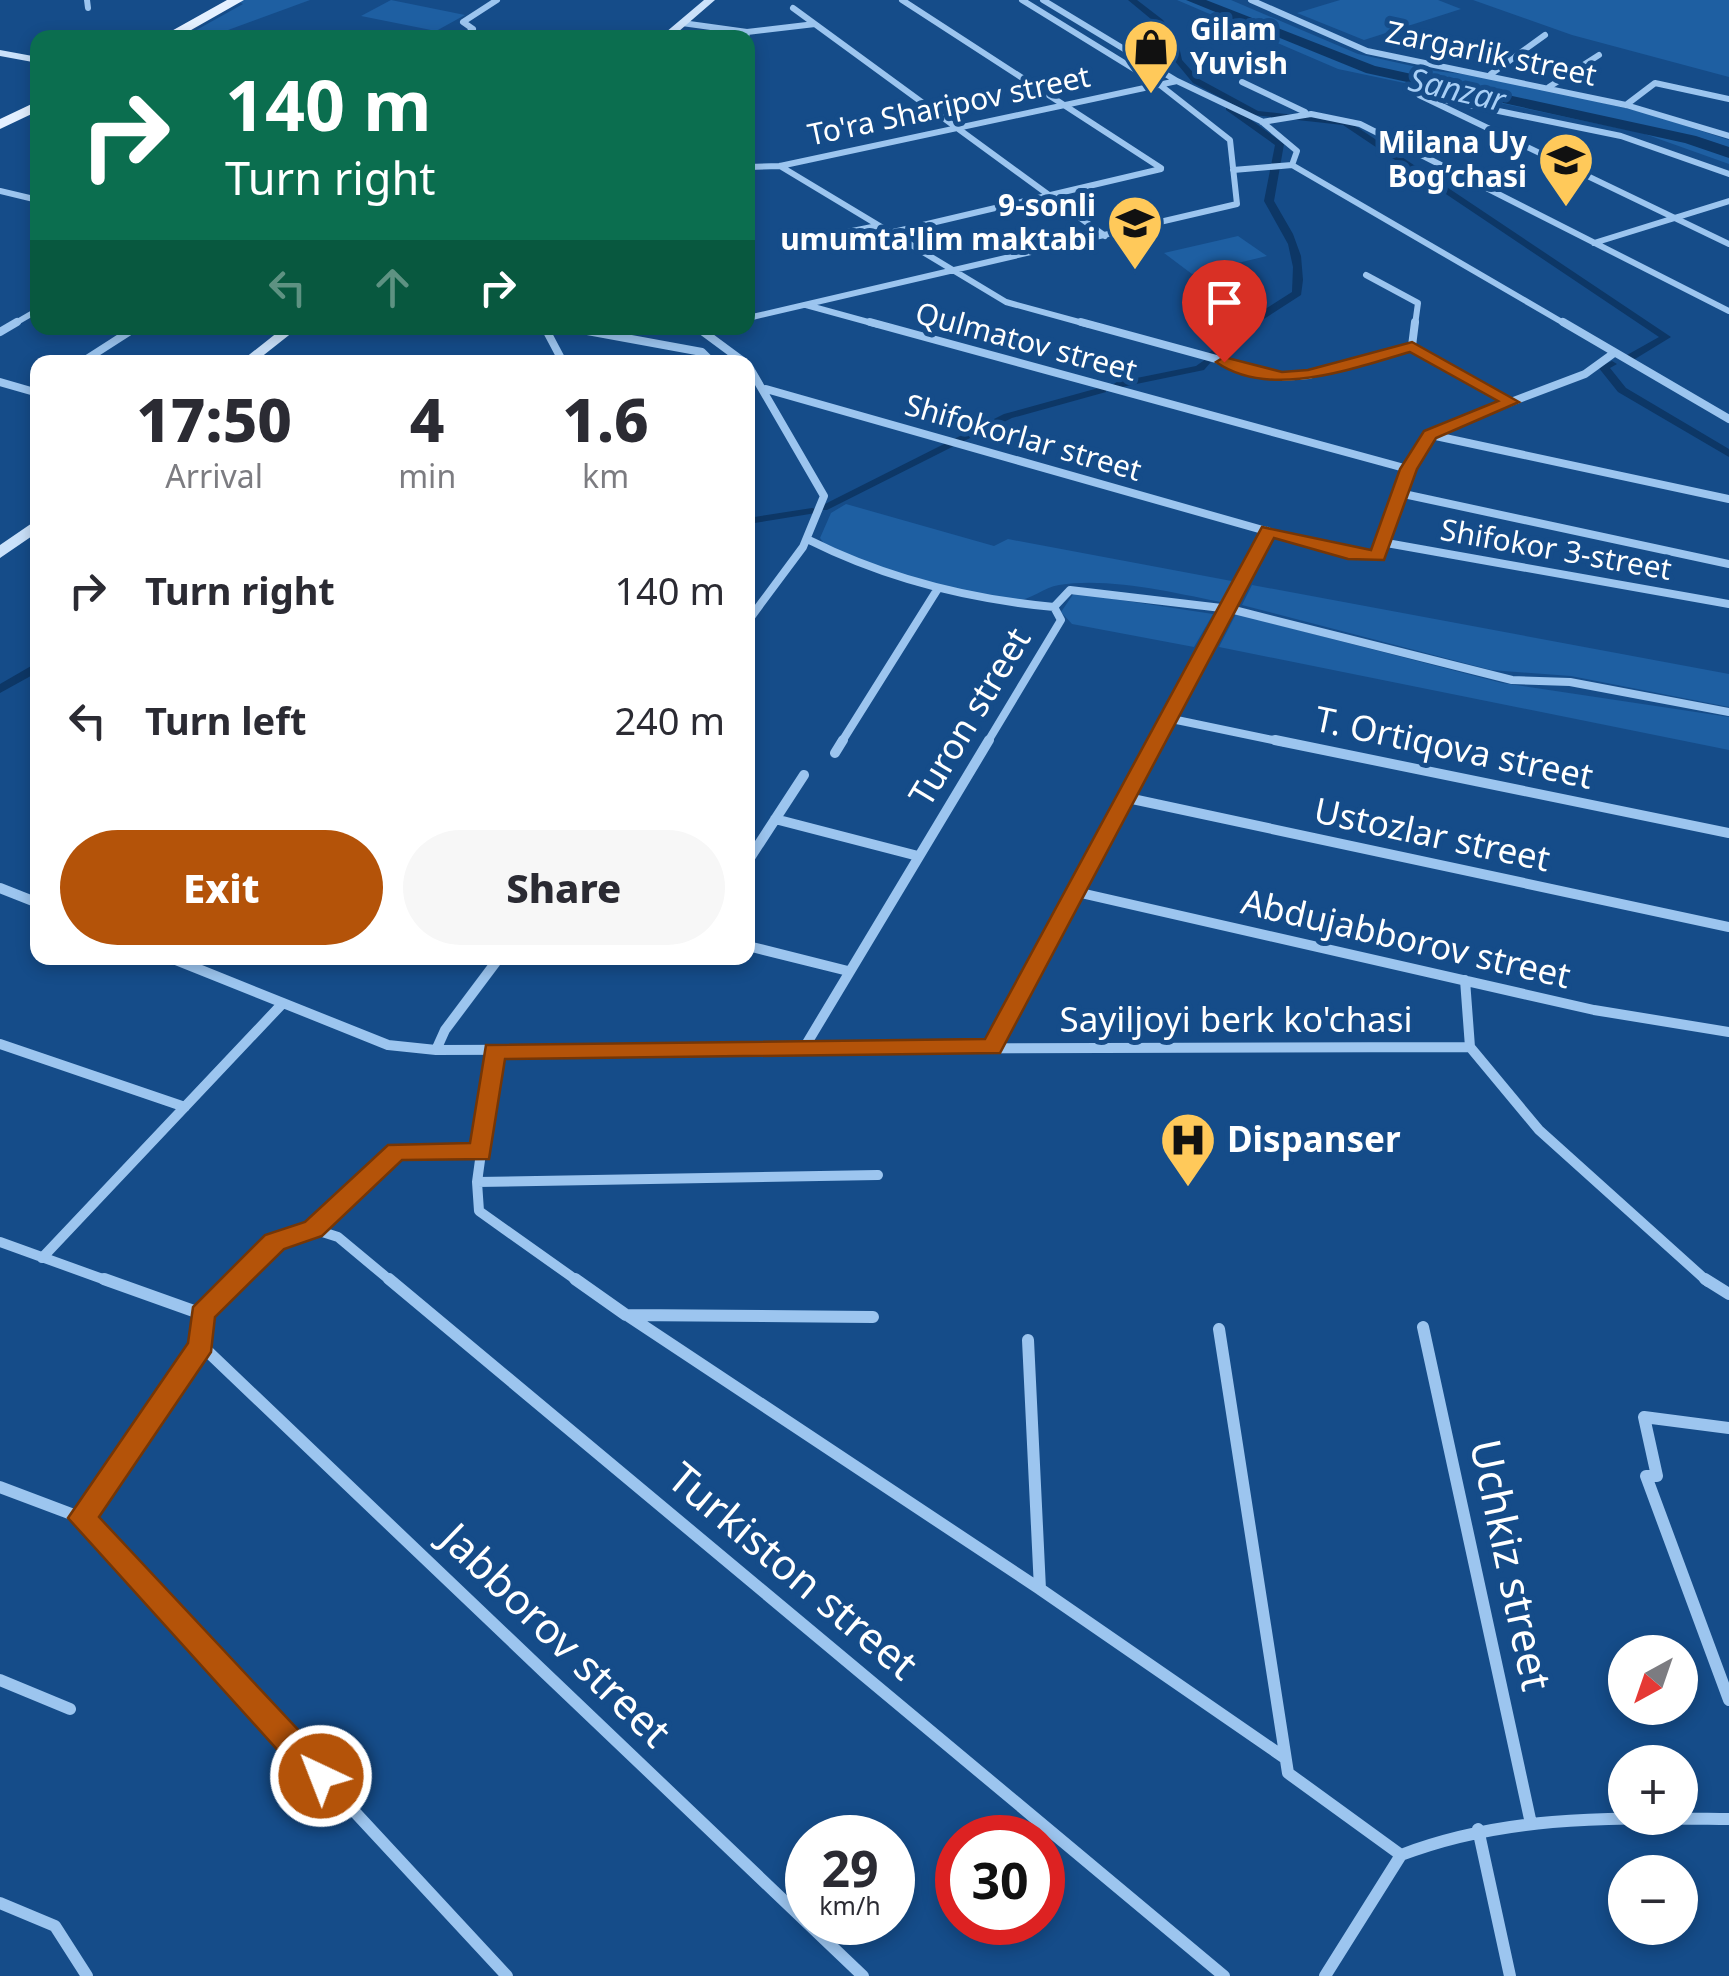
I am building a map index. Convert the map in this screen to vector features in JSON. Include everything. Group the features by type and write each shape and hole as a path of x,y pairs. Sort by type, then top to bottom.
{"main road":[{"path":"159,30 215,0"},
{"path":"181,30 237,0"},
{"path":"674,30 710,0"},
{"path":"0,56 30,62"},
{"path":"0,113 30,98"},
{"path":"0,125 30,109"},
{"path":"257,355 282,335"},
{"path":"0,552 30,530"}],"street":[{"path":"473,30 463,22 497,0"},
{"path":"890,233 1161,168 902,0"},
{"path":"755,316 1237,204 1230,140 1160,85 1022,0"},
{"path":"1043,0 1217,103 1262,122 1294,144 1297,152 1292,165"},
{"name":"Zargarlik street","path":"1251,0 1368,52 1491,74 1626,105 1729,136"},
{"path":"793,8 1105,236"},
{"path":"682,23 720,30"},
{"path":"755,34 816,24"},
{"path":"1491,74 1545,35"},
{"path":"1549,88 1599,55"},
{"name":"To'ra Sharipov street","path":"755,167 780,166 1178,81"},
{"path":"1242,82 1310,114 1360,124 1729,311"},
{"path":"1626,105 1655,83 1729,99"},
{"path":"1729,174 1660,147 1544,116 1419,95 1729,244"},
{"path":"1262,122 1310,114"},
{"path":"1233,170 1292,165 1726,415"},
{"path":"780,166 1006,302 1282,376 1308,375 1412,346 1511,402"},
{"path":"0,191 30,198"},
{"path":"1593,243 1729,201"},
{"path":"788,244 878,225"},
{"path":"1366,276 1418,303 1412,346"},
{"name":"Qulmatov street","path":"805,305 1408,469"},
{"path":"0,332 30,315"},
{"path":"93,355 124,335"},
{"path":"609,335 705,355"},
{"path":"711,335 735,355"},
{"path":"1382,542 1408,469 1430,435 1584,374 1614,353"},
{"path":"755,375 824,496 818,525 755,612"},
{"path":"0,382 30,390"},
{"path":"0,390 11,385"},
{"name":"Shifokorlar street","path":"766,389 1268,531"},
{"path":"1430,435 1729,499"},
{"path":"1399,494 1729,564"},
{"path":"992,1047 1123,797 1230,609 1268,531"},
{"name":"Shifokor 3-street","path":"1268,531 1348,554 1378,556 1382,542 1729,604"},
{"path":"809,540 849,562 936,590 1054,607 1070,590 1230,609 1512,680 1570,682 1729,712"},
{"path":"835,753 936,590"},
{"name":"Turon street","path":"804,1048 1061,620 1054,607"},
{"name":"T. Ortiqova street","path":"1168,718 1729,832"},
{"path":"755,850 804,775"},
{"name":"Ustozlar street","path":"1123,797 1729,927"},
{"name":"Turon street","path":"775,818 918,856"},
{"path":"0,888 30,900"},
{"name":"Abdujabborov street","path":"1072,891 1594,1010 1729,1032"},
{"path":"755,948 848,971"},
{"name":"Sayiljoyi berk ko'chasi","path":"188,965 388,1045 436,1050 1470,1048"},
{"path":"436,1050 445,1030 494,965"},
{"path":"1465,980 1470,1048 1540,1130 1716,1288 1729,1294"},
{"path":"42,1258 283,1003"},
{"path":"0,1044 184,1107"},
{"path":"495,1051 476,1182 479,1212 1286,1758"},
{"path":"82,1518 201,1345 202,1314 274,1242 314,1229 396,1152 481,1152"},
{"path":"476,1182 878,1175"},
{"name":"Turkiston street","path":"314,1229 338,1237 1224,1976"},
{"path":"0,1242 202,1314"},
{"path":"626,1315 872,1318"},
{"name":"Uchkiz street","path":"1423,1327 1530,1819"},
{"path":"1219,1329 1288,1773 1401,1855"},
{"path":"1028,1340 1040,1589"},
{"name":"Jabborov street","path":"201,1345 864,1976"},
{"path":"1729,1428 1644,1417 1657,1476 1646,1476 1729,1700"},
{"path":"0,1487 82,1518 507,1976"},
{"path":"0,1680 70,1709"},
{"path":"1324,1976 1401,1855 1442,1836 1530,1819 1729,1819"},
{"path":"1478,1829 1510,1976"},
{"path":"0,1903 55,1926 87,1976"}],"shaded area":[{"path":"310,0 228,30 196,30 243,4 239,2"},
{"path":"391,0 465,15 438,30 361,16"},
{"path":"1177,0 1231,0 1358,54 1435,71 1498,78 1646,113 1729,140 1729,164 1642,133 1338,69"},
{"path":"1340,0 1438,0 1461,9 1364,40 1297,13"},
{"path":"1473,0 1729,0 1729,77 1572,35"},
{"path":"1238,236 1267,256 1192,274 1164,253"},
{"path":"846,504 994,546 1008,539 1237,582 1225,603 1099,583 1059,585 1016,601 972,596 826,546 820,538 831,513"},
{"path":"1252,585 1729,674 1729,707 1571,676 1491,670 1242,605"},
{"path":"1074,593 1213,614 1194,647 1072,624 1061,612"},
{"path":"1236,614 1502,683 1729,717 1729,750 1219,647"}],"waterway":[{"path":"1132,0 1160,22 1174,42 1178,60 1196,81 1256,113 1345,123 1666,337 1631,357"},
{"name":"Sanzar","path":"1193,0 1371,70 1690,139 1729,153"},
{"path":"1213,355 1243,328 1297,293 1298,280 1292,244 1269,201 1280,144 1229,108"},
{"path":"1117,385 1200,368 1206,362"},
{"path":"1612,364 1603,367 1622,390 1729,454"},
{"path":"960,439 1008,416 1102,390"},
{"path":"823,508 950,444"},
{"path":"755,520 812,511"},
{"path":"0,689 30,671"}],"place":[{"name":"Gilam Yuvish","path":"1151,96"},
{"name":"Milana Uy Bog’chasi","path":"1566,209"},
{"name":"9-sonli umumta'lim maktabi","path":"1135,272"},
{"name":"Dispanser","path":"1188,1189"}],"route":[{"path":"321,1776 82,1518 201,1345 202,1314 274,1242 314,1229 396,1152 481,1152 495,1051 992,1047 1072,891 1230,609 1268,531 1348,554 1378,556 1408,469 1430,435 1511,402 1412,346 1308,375 1282,376 1224,362"}]}
